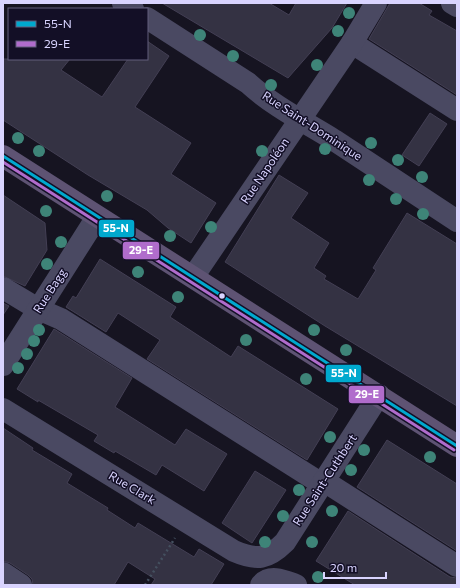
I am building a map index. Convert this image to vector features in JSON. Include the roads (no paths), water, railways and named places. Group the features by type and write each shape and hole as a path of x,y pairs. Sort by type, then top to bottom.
{"main road":[{"path":"3,156 457,446"}],"street":[{"name":"Rue Napoléon","path":"193,277 352,43 376,3"},
{"path":"452,3 457,6"},
{"name":"Rue Saint-Dominique","path":"148,19 248,83 260,94 457,221"},
{"path":"352,43 457,110"},
{"name":"Rue Bagg","path":"3,365 97,217"},
{"path":"3,288 38,309 61,319 457,566"},
{"name":"Rue Saint-Cuthbert","path":"264,557 275,552 285,542 379,395"},
{"name":"Rue Clark","path":"3,409 234,551 249,557 264,557"},
{"path":"3,573 21,585"},
{"path":"262,583 271,579 296,585"}]}
